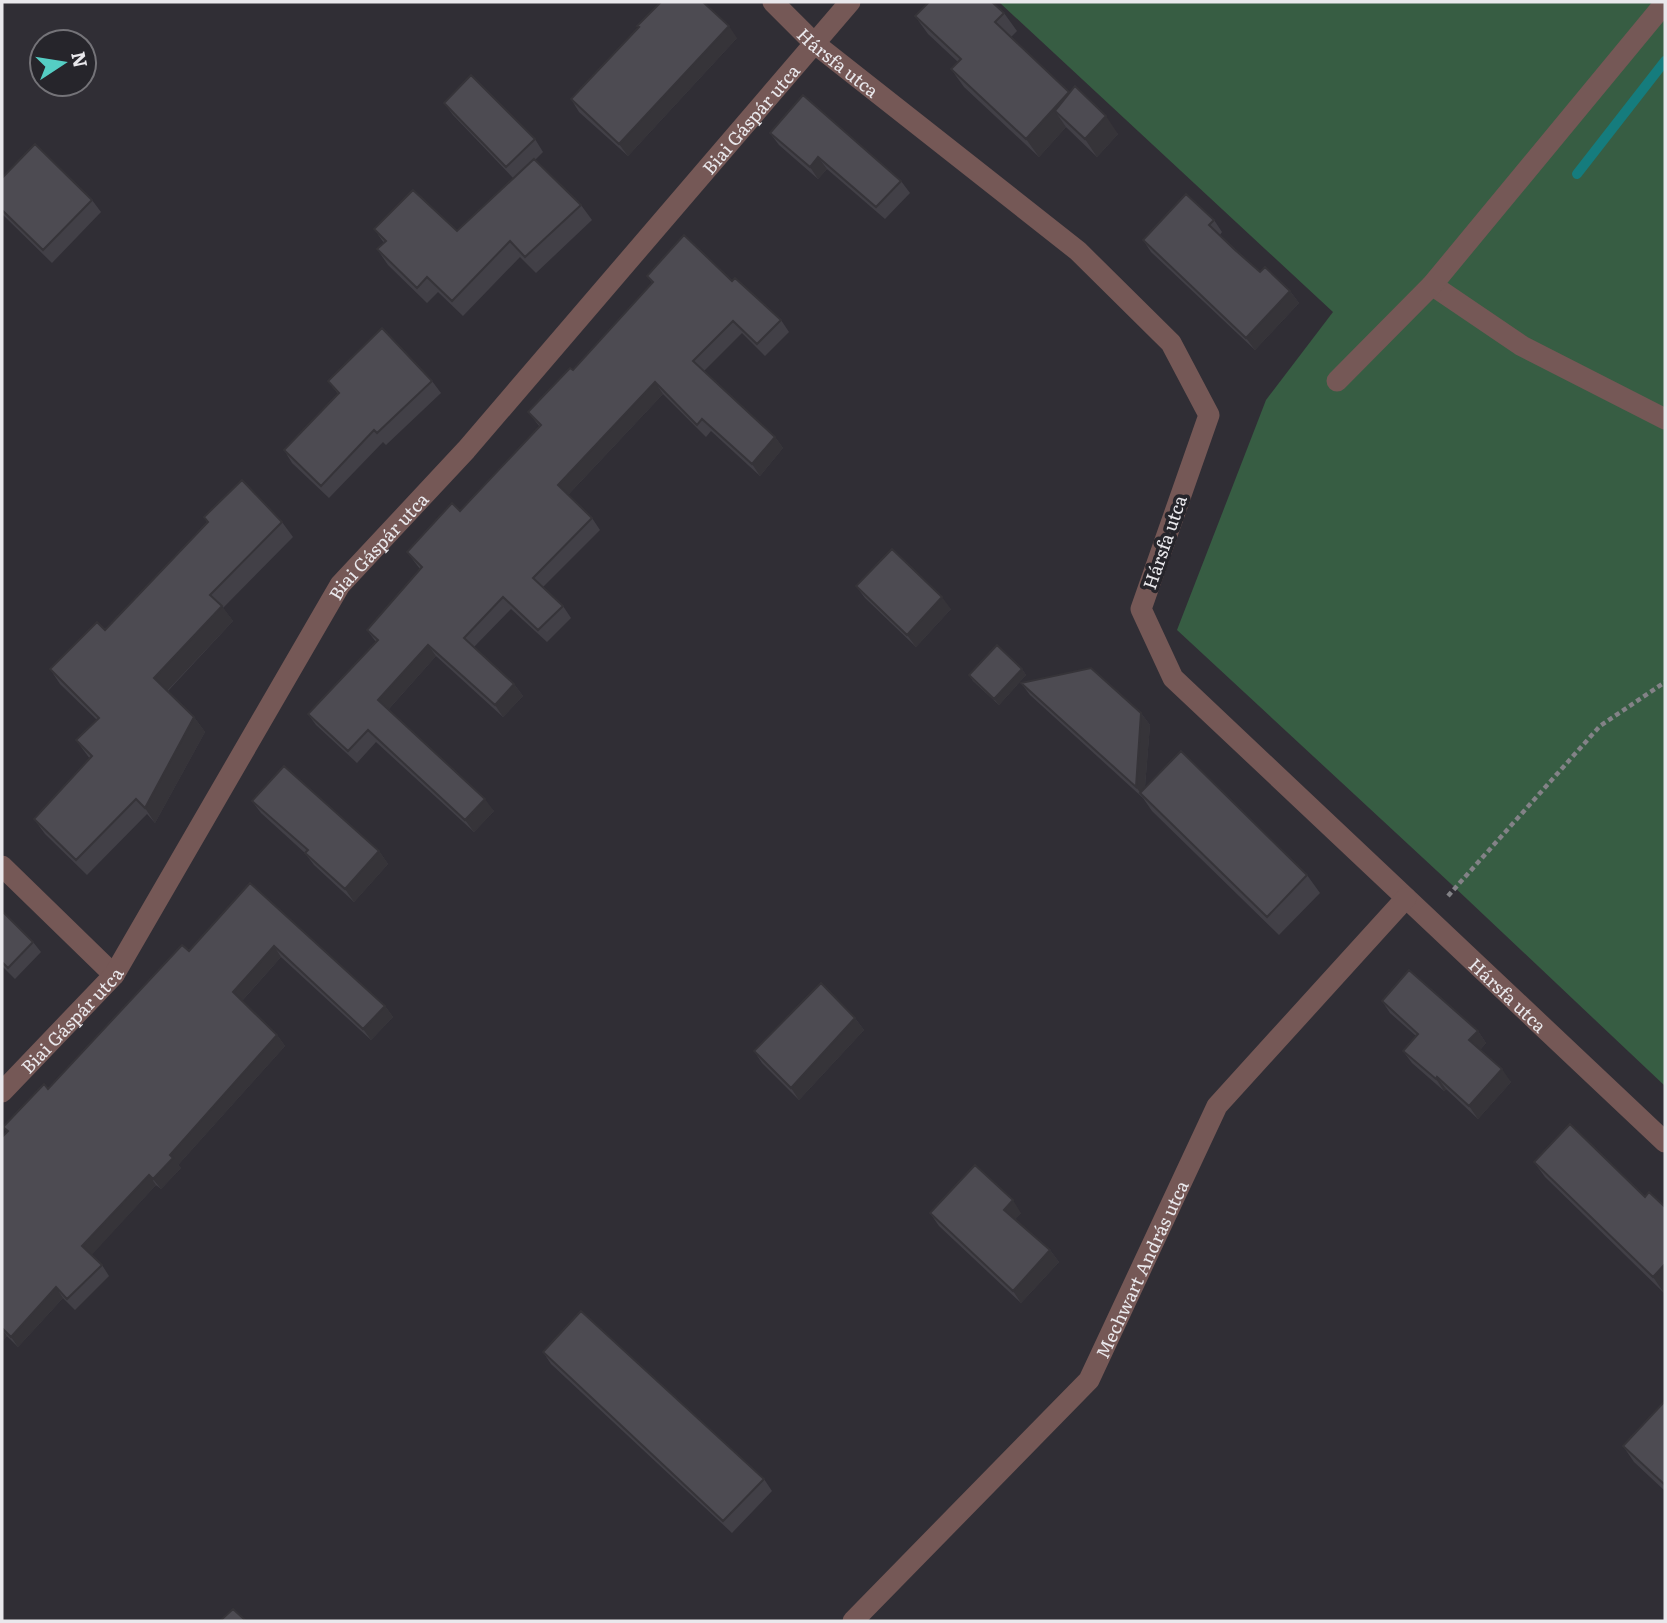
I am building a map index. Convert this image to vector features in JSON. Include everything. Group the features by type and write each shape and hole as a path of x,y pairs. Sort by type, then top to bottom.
{"street":[{"name":"Hársfa utca","path":"774,2 814,43 1078,251 1171,343 1209,415 1141,609 1173,678 1665,1142"},
{"name":"Biai Gáspár utca","path":"2,1092 114,975 340,585 466,450 850,2"},
{"path":"1337,381 1432,285 1665,3"},
{"path":"1432,285 1522,346 1665,419"},
{"path":"2,866 114,975"},
{"name":"Mechwart András utca","path":"853,1621 1089,1380 1217,1106 1406,898"}],"path":[{"path":"1406,898 1449,896 1600,726 1665,682"}],"green space":[{"path":"999,2 1665,2 1665,1086 1177,630 1266,400 1333,312"}],"building":[{"path":"661,2 703,2 729,26 619,144 571,99"},
{"path":"929,2 992,2 1004,13 995,22 1069,92 1026,139 951,69 961,59 915,16"},
{"path":"471,75 535,139 506,167 444,103"},
{"path":"1075,86 1106,116 1085,139 1055,111"},
{"path":"803,95 901,181 876,207 818,157 810,167 770,133"},
{"path":"35,144 92,200 43,250 2,210 2,178"},
{"path":"534,159 581,205 525,257 510,241 452,301 427,277 417,288 377,249 386,241 374,229 413,190 457,231"},
{"path":"1186,194 1214,220 1209,225 1234,249 1260,272 1265,267 1290,291 1246,338 1143,240"},
{"path":"684,235 732,281 735,278 781,320 757,344 733,321 693,361 775,437 752,464 702,419 697,425 655,382 558,485 592,518 533,578 563,606 538,630 503,597 464,638 514,684 495,705 428,645 378,700 485,799 465,820 368,730 348,751 308,714 378,640 367,630 422,567 407,552 452,503 460,511 541,425 528,412 570,368 573,370 653,282 647,276"},
{"path":"382,328 432,381 377,433 374,430 321,486 284,450 339,393 328,381"},
{"path":"242,480 282,522 210,595 222,606 154,678 194,717 145,808 136,799 76,860 34,819 92,756 76,740 99,718 50,669 97,622 105,630 208,522 204,517"},
{"path":"892,549 942,597 907,635 856,586"},
{"path":"997,645 1022,669 994,699 969,675"},
{"path":"1091,668 1141,713 1136,787 1021,683"},
{"path":"1181,751 1307,875 1267,917 1140,793"},
{"path":"284,766 379,851 345,889 305,853 308,850 252,801"},
{"path":"250,883 385,1006 363,1029 274,946 233,992 277,1035 170,1155 173,1158 153,1179 149,1175 82,1246 102,1265 67,1299 56,1287 11,1337 2,1328 2,1137 8,1131 3,1127 44,1084 48,1089 182,945 189,951"},
{"path":"2,911 33,942 8,968 2,962"},
{"path":"1409,970 1478,1031 1469,1040 1502,1069 1469,1106 1403,1051 1418,1034 1382,1001"},
{"path":"821,983 855,1018 791,1088 754,1051"},
{"path":"1570,1124 1645,1197 1649,1192 1665,1207 1665,1264 1653,1277 1534,1162"},
{"path":"975,1165 1013,1200 1004,1210 1050,1250 1013,1291 930,1213"},
{"path":"581,1311 764,1479 723,1521 543,1352"},
{"path":"1665,1401 1665,1485 1623,1446"},
{"path":"233,1609 246,1621 220,1621"}],"waterway":[{"path":"1577,174 1665,61"}]}
